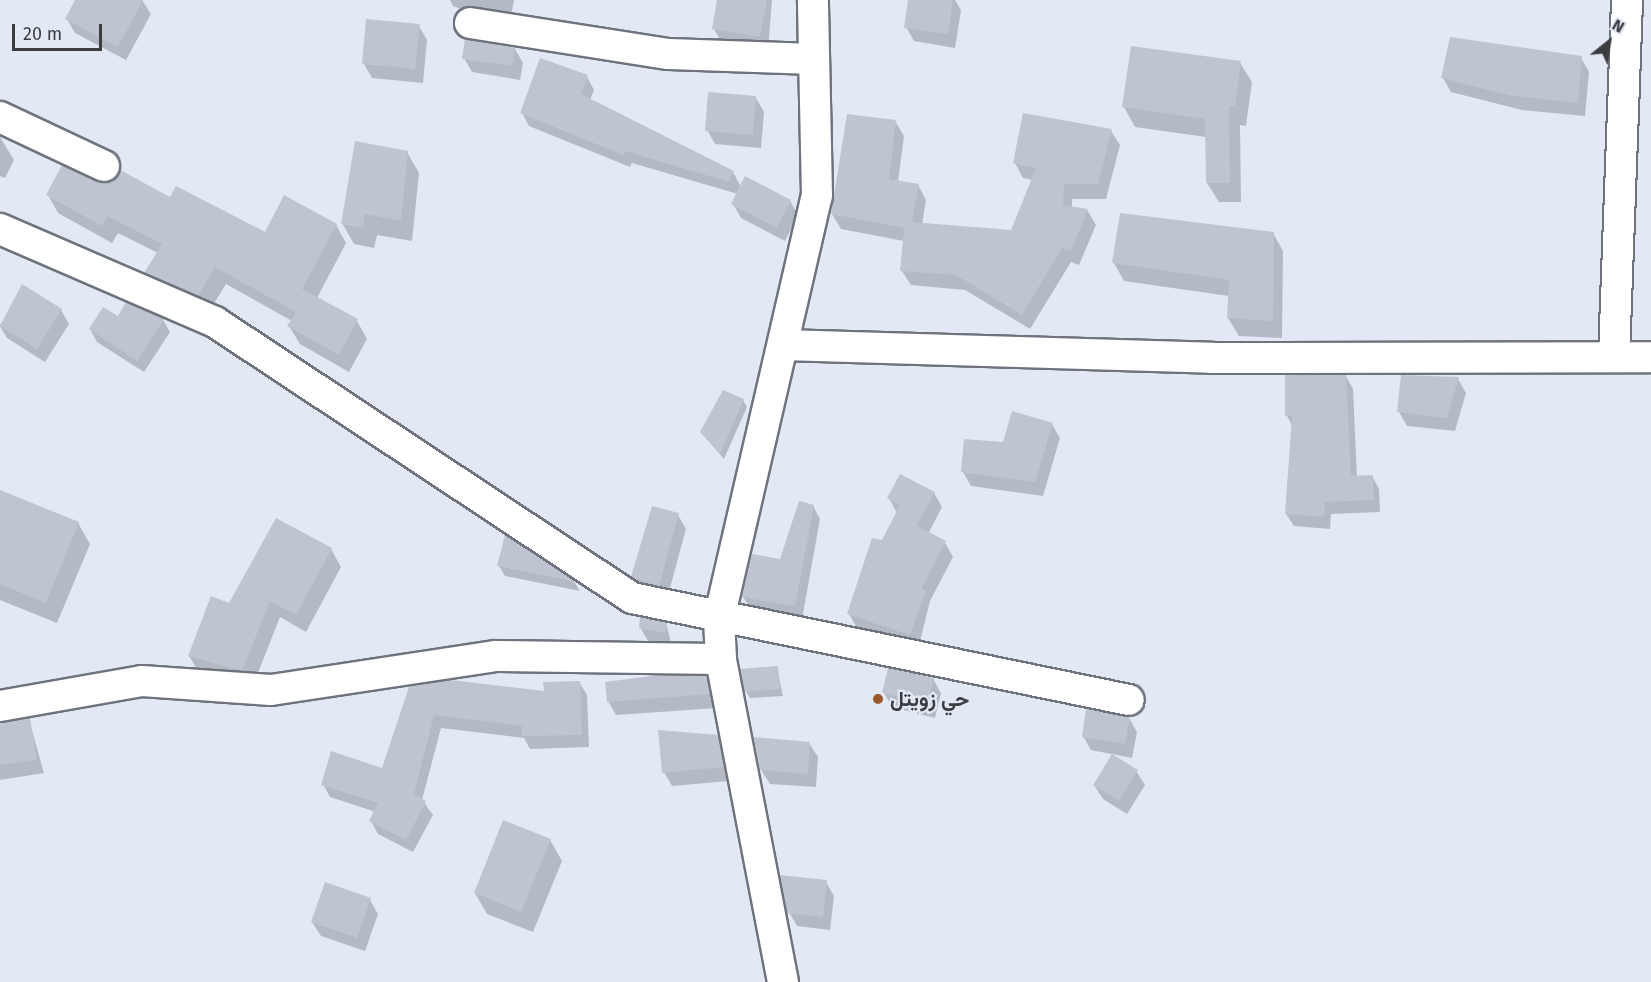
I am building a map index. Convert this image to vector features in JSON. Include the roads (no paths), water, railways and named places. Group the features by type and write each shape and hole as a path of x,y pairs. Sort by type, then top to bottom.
{"street":[{"path":"783,982 721,659 719,619 817,196 813,0"},
{"path":"1614,356 1627,0"},
{"path":"470,23 669,54 814,59"},
{"path":"0,117 104,166"},
{"path":"0,229 215,322 632,598 719,619 1129,700"},
{"path":"783,345 1212,358 1651,357"},
{"path":"0,706 142,681 271,690 496,656 721,659"}],"place":[{"name":"حي زويتل","path":"878,699"}]}
